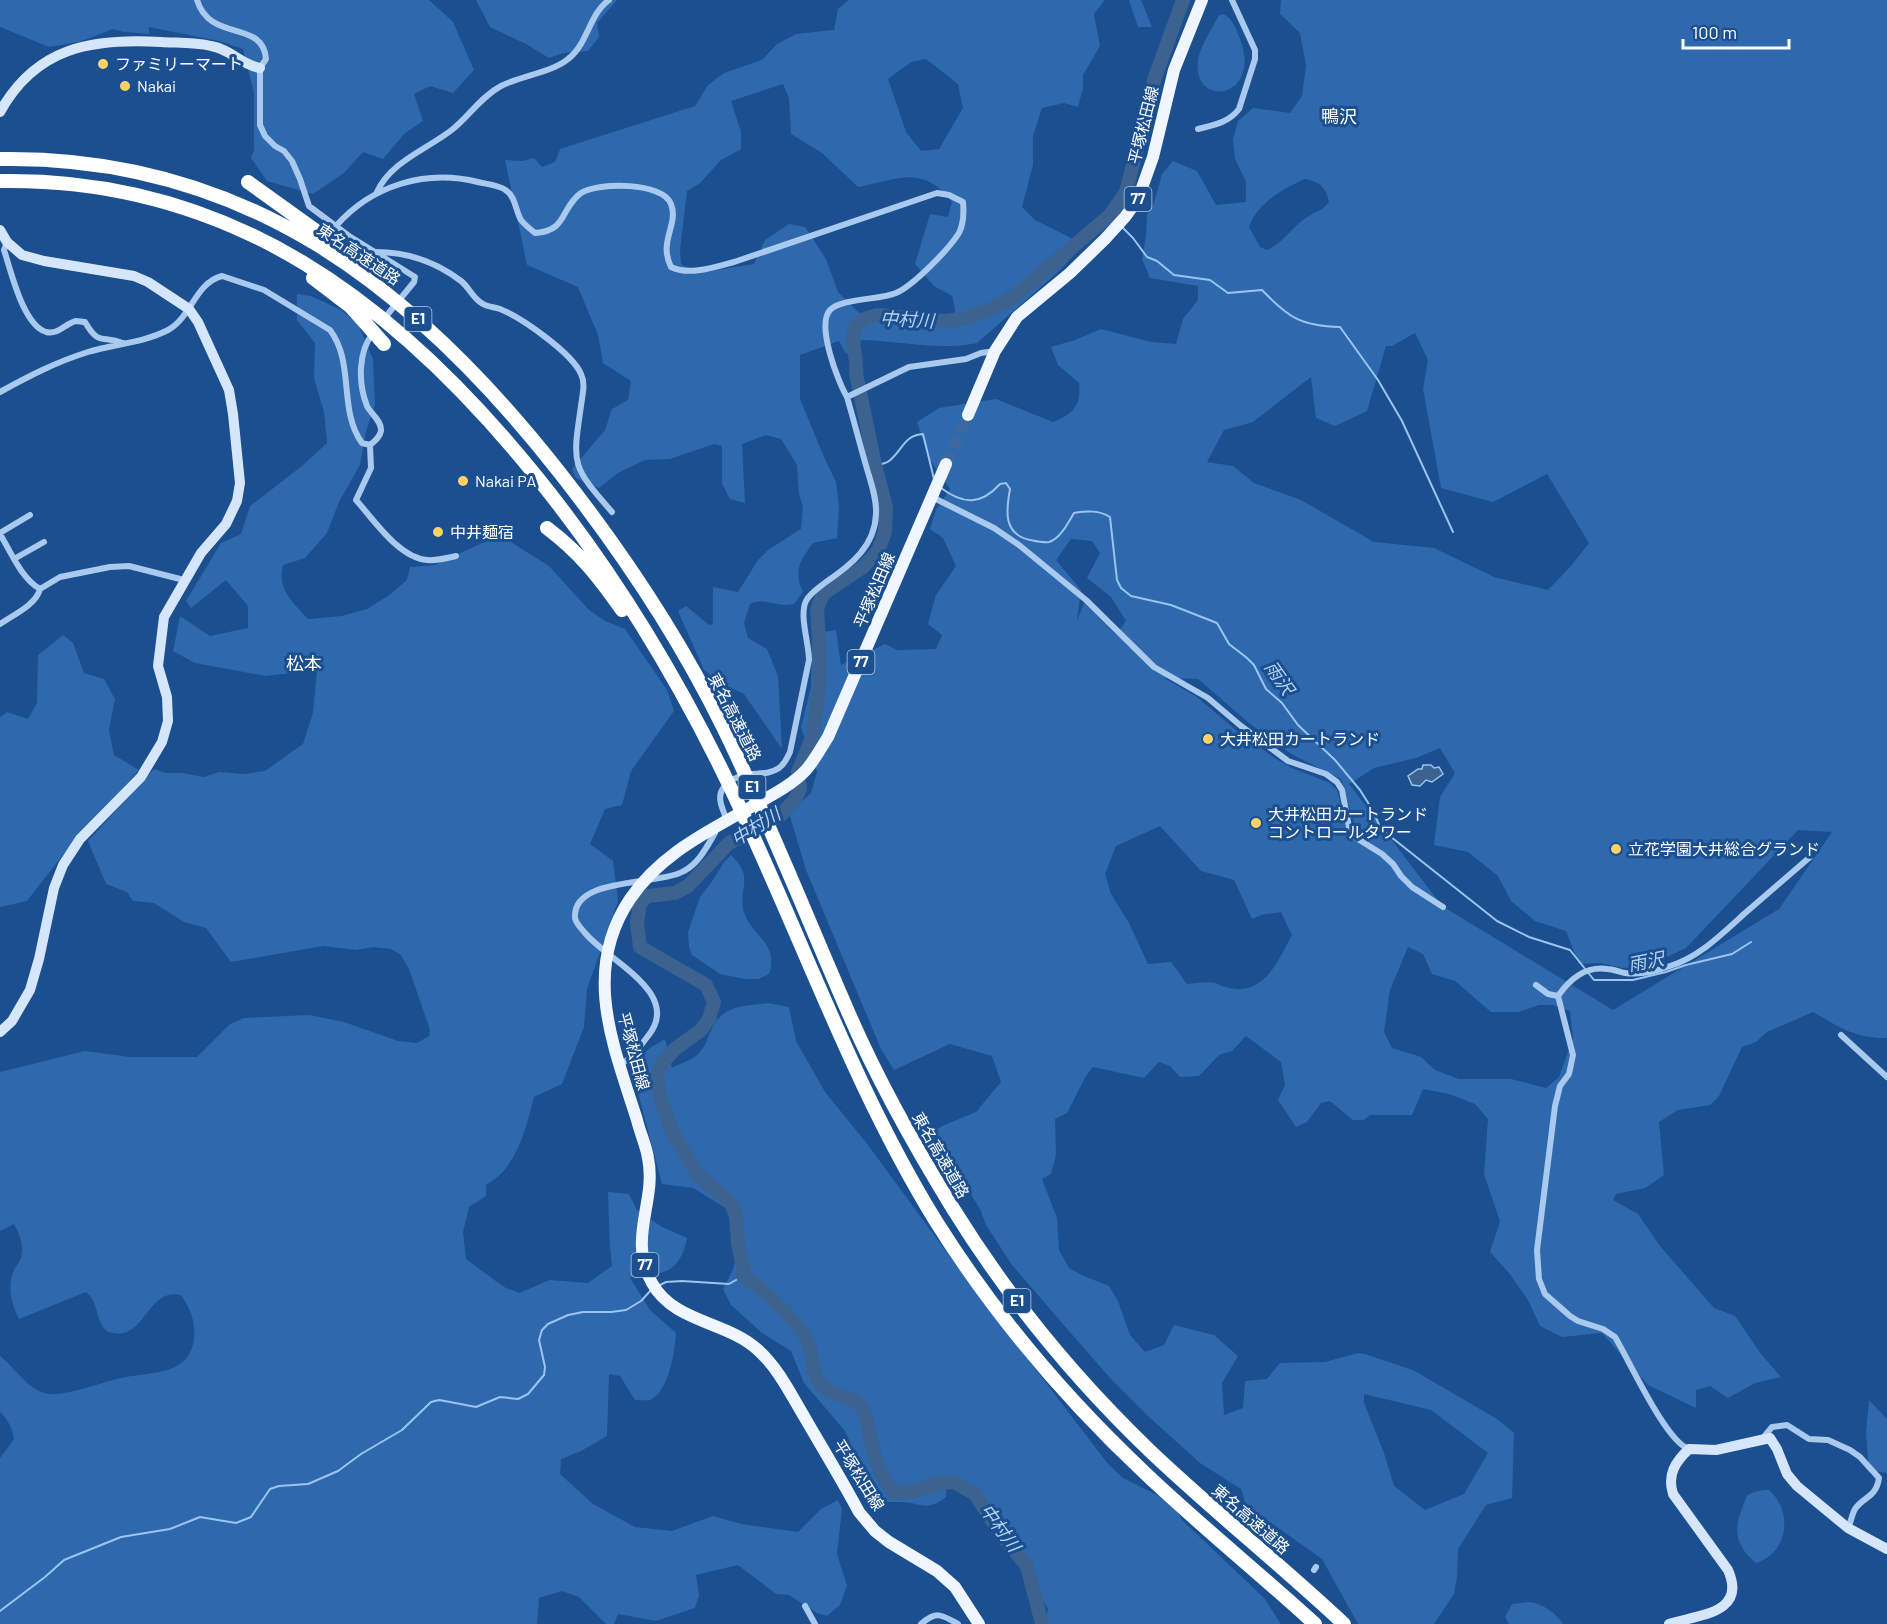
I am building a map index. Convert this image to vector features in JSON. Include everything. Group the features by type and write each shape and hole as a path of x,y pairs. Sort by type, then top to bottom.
{"highway":[{"name":"東名高速道路","path":"0,159 73,162 145,174 213,194 280,224 334,255 402,305 454,352 506,406 607,536 698,680 743,768 850,1017 910,1138 955,1213 1026,1312 1070,1366 1146,1446 1344,1624"},
{"name":"E1","path":"0,181 37,181 94,187 145,197 184,208 258,238 334,281 394,327 423,351 486,417 561,506 592,548 640,621 680,689 748,825 831,1018 873,1108 938,1225 992,1303 1033,1354 1095,1424 1145,1473 1315,1624"},
{"path":"248,182 326,237 411,304 457,347 506,406"},
{"path":"94,187 197,219 264,248 328,289 351,307 384,344"},
{"path":"547,528 572,547 597,576 680,689"}],"main road":[{"name":"平塚松田線","path":"968,415 995,351 1017,317 1070,273 1105,239 1138,199 1150,165 1173,70 1202,0"},
{"name":"平塚松田線","path":"946,464 828,737 806,770 782,789 668,857 642,882 617,924 608,954 604,998 609,1033 649,1160 648,1187 641,1233 642,1257 652,1282 664,1298 680,1311 730,1333 757,1349 782,1378 860,1512 875,1531 937,1571 955,1587 978,1624"}],"street":[{"path":"197,0 202,13 210,21 249,34 261,43 266,59 260,68 260,125 265,136 292,161 309,206 415,277 414,282 366,341 363,350 362,388 368,408 380,425 381,433 370,445"},
{"path":"377,193 382,182 392,171 452,130 499,87 568,60 581,46 596,15 609,0"},
{"path":"1198,129 1221,123 1234,116 1239,109 1255,59 1252,40 1232,0"},
{"path":"0,112 21,80 34,68 53,57 108,41 130,40 212,46 226,51 248,66 260,68"},
{"path":"336,226 343,218 377,193 420,178 468,179 503,188 511,194 523,223 535,232 548,232 556,227 572,202 582,192 596,186 656,190 665,195 671,204 672,218 665,249 670,267 680,272 734,262 937,193 949,195 963,202 964,217 959,233 910,286 895,294 842,304 831,310 826,318 825,329 831,357 841,388 850,396 873,492 876,514 871,538 860,555 848,567 817,589 806,601 804,617 809,660 790,752 778,769 735,777 722,789 719,797 727,821"},
{"path":"0,230 7,242 22,255 134,276 148,282 189,309 198,322 229,390 240,483 237,501 226,524 201,553 164,617 158,666 167,697 168,721 162,742 141,777 80,839 63,865 54,888 30,990 12,1021 0,1032"},
{"path":"7,242 4,250 21,305 37,325 46,332 61,330 75,321 86,322 93,336 124,343"},
{"path":"375,252 418,257 438,267 460,280 484,305 500,309 558,347 577,367 584,383 575,445 577,464 584,480 612,512"},
{"path":"0,392 49,366 124,343 150,338 171,329 183,318 203,287 222,276 264,290 330,330 340,346 353,428 362,443 370,445"},
{"path":"850,396 909,367 966,359 995,351"},
{"path":"370,445 372,468 356,500 390,539 414,558 429,561 456,556"},
{"path":"932,497 994,528 1018,545 1086,600 1137,653 1154,667 1208,698 1288,761 1326,774 1337,782 1342,790 1353,836 1382,854 1412,887 1443,907"},
{"path":"30,515 0,533 14,559 34,586 40,589"},
{"path":"14,559 44,542"},
{"path":"0,624 30,604 39,594 40,589 50,581 60,577 110,567 129,566 184,580"},
{"path":"620,1065 630,1059 654,1029 658,1017 657,1003 646,987 588,937 578,925 575,918 579,903 591,892 606,886 667,879 684,871 699,860 715,833 713,829"},
{"path":"1558,996 1580,973 1592,969 1606,968 1626,974 1642,973 1690,958 1710,944 1810,857"},
{"path":"1536,985 1548,994 1558,996"},
{"path":"1558,996 1573,1055 1569,1074 1560,1086 1555,1106 1537,1250 1539,1279 1545,1294 1578,1321 1603,1329 1615,1337 1668,1430 1679,1445 1689,1449 1716,1450 1770,1438 1787,1474 1797,1486 1848,1528 1887,1549"},
{"path":"1841,1035 1887,1077"},
{"path":"1763,1438 1772,1427 1787,1425 1809,1439 1827,1440 1860,1457 1879,1478 1874,1493 1853,1511 1848,1528"},
{"path":"1669,1624 1718,1611 1729,1597 1731,1590 1728,1570 1676,1500 1670,1486 1673,1469 1689,1449"},
{"path":"805,1606 814,1624"},
{"path":"921,1624 929,1617 944,1615 958,1624"}],"shaded area":[{"path":"0,0 429,0 453,22 474,70 453,93 430,86 414,94 423,121 405,133 383,159 363,152 344,173 313,194 267,181 251,158 254,150 254,93 243,49 219,41 149,27 149,34 113,29 79,42 49,47 0,27"},
{"path":"476,0 617,0 597,23 599,37 588,51 564,53 549,58 490,27"},
{"path":"849,0 1105,0 1094,14 1100,46 1083,75 1083,88 1078,107 1064,103 1042,108 1033,136 1033,165 1022,207 1035,220 1071,238 1078,251 1058,272 977,343 934,346 862,340 846,354 839,341 800,355 800,399 836,482 839,506 837,538 813,543 805,555 798,572 803,592 794,604 756,602 750,604 744,623 748,638 767,649 778,676 782,749 744,694 725,685 704,670 678,611 686,606 709,625 713,624 713,587 738,592 758,560 768,550 801,529 803,507 799,494 797,465 781,439 766,435 742,444 745,503 730,499 722,484 722,446 714,444 670,459 645,460 618,473 599,488 576,478 572,469 605,430 612,409 628,400 631,381 603,363 598,335 578,287 527,265 505,160 522,161 534,158 542,167 555,162 560,149 695,106 708,85 724,73 762,60 777,44 796,34 834,30 838,9","holes":["926,59 958,84 963,108 939,149 921,151 906,132 888,79 911,62","783,84 789,98 791,134 822,153 858,187 898,178 920,178 931,182 952,202 948,217 930,214 915,264 934,286 952,296 955,310 951,327 887,323 858,312 838,292 826,259 805,227 789,224 765,240 754,264 697,273 681,264 680,250 687,191 700,183 721,160 741,149 741,132 731,101"]},
{"path":"1129,0 1141,0 1152,27 1138,27"},
{"path":"1281,0 1887,0 1887,1038 1857,1034 1813,1012 1767,1032 1756,1042 1742,1047 1719,1096 1710,1105 1678,1110 1659,1122 1664,1175 1645,1188 1616,1194 1613,1200 1638,1214 1660,1246 1714,1308 1735,1316 1761,1354 1781,1377 1755,1383 1728,1398 1710,1386 1696,1390 1696,1408 1648,1385 1602,1333 1562,1337 1540,1326 1528,1300 1509,1273 1490,1252 1500,1221 1484,1174 1488,1119 1475,1104 1449,1094 1423,1089 1412,1115 1370,1115 1364,1120 1353,1120 1330,1101 1321,1103 1307,1122 1296,1127 1278,1100 1285,1085 1281,1062 1246,1036 1232,1051 1219,1055 1199,1076 1180,1077 1170,1066 1159,1062 1144,1078 1093,1067 1067,1113 1055,1119 1056,1155 1051,1174 1042,1179 1057,1218 1059,1250 1069,1268 1109,1286 1118,1301 1130,1335 1145,1352 1164,1345 1174,1325 1214,1335 1238,1356 1222,1383 1224,1415 1243,1408 1245,1381 1267,1379 1280,1363 1325,1362 1358,1353 1413,1370 1497,1419 1514,1433 1512,1498 1486,1505 1458,1549 1454,1594 1434,1624 1358,1624 1322,1559 1246,1505 1241,1489 1200,1463 1148,1416 1111,1379 1012,1265 986,1225 980,1209 963,1181 930,1134 942,1126 976,1112 1001,1082 992,1056 950,1044 894,1070 881,1049 806,870 789,813 811,793 817,772 801,727 811,687 812,634 836,630 841,665 885,644 897,650 936,649 942,635 928,624 936,595 956,566 943,538 930,529 936,510 950,489 928,457 917,422 939,408 996,399 1053,422 1075,408 1079,398 1079,383 1058,365 1051,347 1101,329 1151,342 1176,344 1183,319 1198,300 1198,286 1150,278 1142,259 1147,215 1154,203 1162,174 1173,161 1197,171 1216,205 1246,202 1246,182 1235,159 1233,139 1238,121 1253,108 1290,113 1302,96 1306,66 1300,33 1280,14","holes":["1305,179 1315,182 1322,186 1329,202 1267,250 1260,247 1249,227 1258,211 1288,187","1415,333 1428,360 1423,389 1441,488 1493,502 1547,474 1589,543 1548,590 1494,577 1434,548 1374,542 1301,500 1254,483 1233,466 1207,462 1224,430 1253,422 1311,377 1316,418 1335,426 1367,411 1386,346 1392,346","1071,539 1092,541 1100,553 1087,578 1111,597 1126,621 1116,635 1084,603 1077,621 1081,590 1056,560","1164,678 1198,679 1277,744 1293,755 1341,779 1358,836 1351,842 1337,790 1330,783 1292,768 1237,731 1197,697","1440,748 1455,773 1440,797 1434,845 1468,852 1498,876 1511,901 1535,921 1566,931 1579,964 1600,963 1622,968 1641,967 1686,948 1798,830 1832,832 1779,909 1613,1010 1442,906 1349,784 1374,768 1416,758","1160,826 1201,871 1234,880 1252,919 1281,912 1292,935 1269,974 1252,987 1229,988 1212,982 1187,984 1171,962 1148,964 1129,923 1111,894 1105,874 1116,846","1408,947 1423,954 1432,974 1455,981 1491,1012 1519,1012 1539,1005 1553,1005 1570,1011 1573,1038 1559,1077 1546,1088 1511,1079 1459,1079 1435,1070 1421,1057 1392,1048 1384,1032 1390,990","1364,1394 1431,1410 1488,1453 1464,1494 1425,1510 1394,1486 1384,1453 1364,1403"]},
{"path":"1223,14 1236,28 1245,59 1242,74 1235,85 1225,90 1215,91 1205,86 1199,76 1198,61 1201,50 1219,15"},
{"path":"297,294 311,296 341,310 358,324 373,359 375,405 366,431 360,465 339,502 327,533 305,558 283,565 284,589 297,607 308,619 342,616 367,609 388,596 407,580 410,567 435,565 482,543 503,537 549,566 589,610 605,621 625,629 667,690 674,711 631,771 622,805 605,809 590,844 613,861 618,901 587,989 584,1027 562,1084 534,1097 519,1147 513,1158 497,1177 486,1185 486,1196 469,1207 463,1232 466,1259 504,1287 519,1293 550,1280 588,1283 612,1266 608,1192 629,1194 637,1210 662,1227 687,1238 682,1255 671,1269 630,1278 650,1310 676,1333 670,1370 662,1389 650,1400 635,1400 620,1376 609,1374 607,1436 561,1459 560,1474 593,1504 635,1527 672,1531 713,1516 741,1524 798,1532 821,1509 838,1500 842,1509 837,1554 847,1586 840,1605 827,1616 817,1613 789,1595 776,1594 738,1565 696,1575 699,1595 695,1608 656,1621 618,1614 614,1624 606,1624 579,1597 562,1591 539,1598 537,1624 0,1624 0,1458 14,1439 9,1424 0,1412 0,1356 35,1389 56,1394 176,1366 191,1351 194,1326 192,1315 181,1295 161,1298 140,1322 124,1333 113,1333 104,1328 91,1297 86,1292 19,1319 12,1302 10,1285 21,1255 21,1241 14,1224 0,1231 0,1072 85,1051 130,1057 197,1057 230,1024 244,1018 309,1015 344,1022 398,1041 417,1043 429,1036 430,1030 409,969 401,955 391,949 373,947 356,950 323,946 231,962 206,928 184,922 154,903 133,901 127,892 106,884 88,841 154,769 166,773 204,777 219,772 244,774 265,771 303,744 313,713 317,670 266,676 195,663 173,651 180,616 210,636 248,628 248,606 226,580 191,608 186,601 221,543 241,534 250,506 302,466 327,443 324,412 314,378 315,343 297,320"},
{"path":"63,635 73,643 84,673 104,679 115,699 109,730 114,755 139,770 62,856 27,901 0,907 0,717 7,712 28,719 37,703 38,655"},
{"path":"1423,765 1439,767 1443,774 1432,782 1426,780 1420,786 1412,785 1408,776 1422,769"},
{"path":"731,855 743,871 742,903 747,920 768,947 771,955 769,974 758,979 720,974 692,955 689,947 688,932 700,897"},
{"path":"768,1003 789,1007 796,1041 825,1092 868,1145 959,1269 1108,1464 1123,1478 1157,1495 1176,1509 1182,1520 1264,1598 1281,1624 1045,1624 1048,1609 993,1517 961,1483 946,1485 946,1497 935,1504 882,1502 863,1472 845,1431 804,1383 791,1351 762,1333 731,1305 723,1289 733,1268 737,1251 729,1210 693,1188 662,1184 631,1066 650,1048 665,1039 672,1068 700,1052 714,1024 723,1014 739,1007"},
{"path":"1869,1400 1887,1419 1887,1473 1869,1470 1866,1432"},
{"path":"1769,1490 1782,1509 1784,1531 1775,1550 1767,1558 1756,1563 1738,1539 1737,1525 1747,1496"},
{"path":"1530,1602 1549,1610 1563,1624 1509,1624 1505,1617 1512,1604"}],"waterway":[{"name":"中村川","path":"1042,1624 1027,1566 999,1532 975,1494 954,1482 940,1483 911,1492 895,1493 878,1466 862,1408 858,1403 823,1387 815,1373 810,1347 804,1334 779,1306 743,1276 736,1216 731,1203 697,1174 672,1131 660,1096 657,1074 663,1062 675,1049 701,1030 709,1019 714,1002 706,985 640,947 637,923 640,903 648,896 675,893 688,886 729,843 781,815 796,798 800,789 798,772 813,735 819,689 817,609 823,594 863,567 878,551 885,532 886,507 856,373 853,338 858,324 877,315 946,321 967,318 989,310 1013,297 1110,215 1126,192 1155,77 1183,0"},
{"path":"1110,215 1116,222"},
{"path":"1122,227 1147,257 1157,261 1174,275 1210,280 1228,293 1262,290 1296,319 1315,325 1340,327 1378,380 1402,421 1453,532"},
{"name":"雨沢","path":"875,465 888,462 907,440 923,434 934,479"},
{"name":"雨沢","path":"941,488 957,498 972,500 986,496 1000,484 1006,483 1010,489 1008,520 1015,533 1030,540 1049,542 1057,538 1074,513 1093,512 1110,517 1117,580 1121,588 1131,596 1171,605 1217,623 1229,644 1254,665 1266,689 1282,703 1298,725 1335,760 1360,790 1381,829 1497,921 1529,937 1570,950 1594,980 1633,980 1732,954 1751,942"},
{"path":"660,1285 666,1282 682,1281 729,1284 743,1276"},
{"path":"0,1611 64,1560 121,1537 170,1529 200,1517 236,1523 251,1517 270,1489 279,1486 308,1484 338,1471 361,1454 402,1430 431,1402 439,1400 476,1407 500,1397 518,1399 528,1394 544,1375 545,1367 539,1340 542,1330 548,1324 568,1315 583,1312 626,1310 641,1301 652,1289"}],"tunnel":[{"path":"946,464 968,415"}],"place":[{"name":"ファミリーマート","path":"103,64"},
{"name":"Nakai","path":"125,86"},
{"name":"Nakai PA","path":"463,481"},
{"name":"中井麺宿","path":"438,532"},
{"name":"大井松田カートランド","path":"1208,739"},
{"name":"大井松田カートランド コントロールタワー","path":"1256,823"},
{"name":"立花学園大井総合グランド","path":"1616,849"}],"district":[{"name":"鴨沢","path":"1339,117"},
{"name":"松本","path":"304,664"}]}
